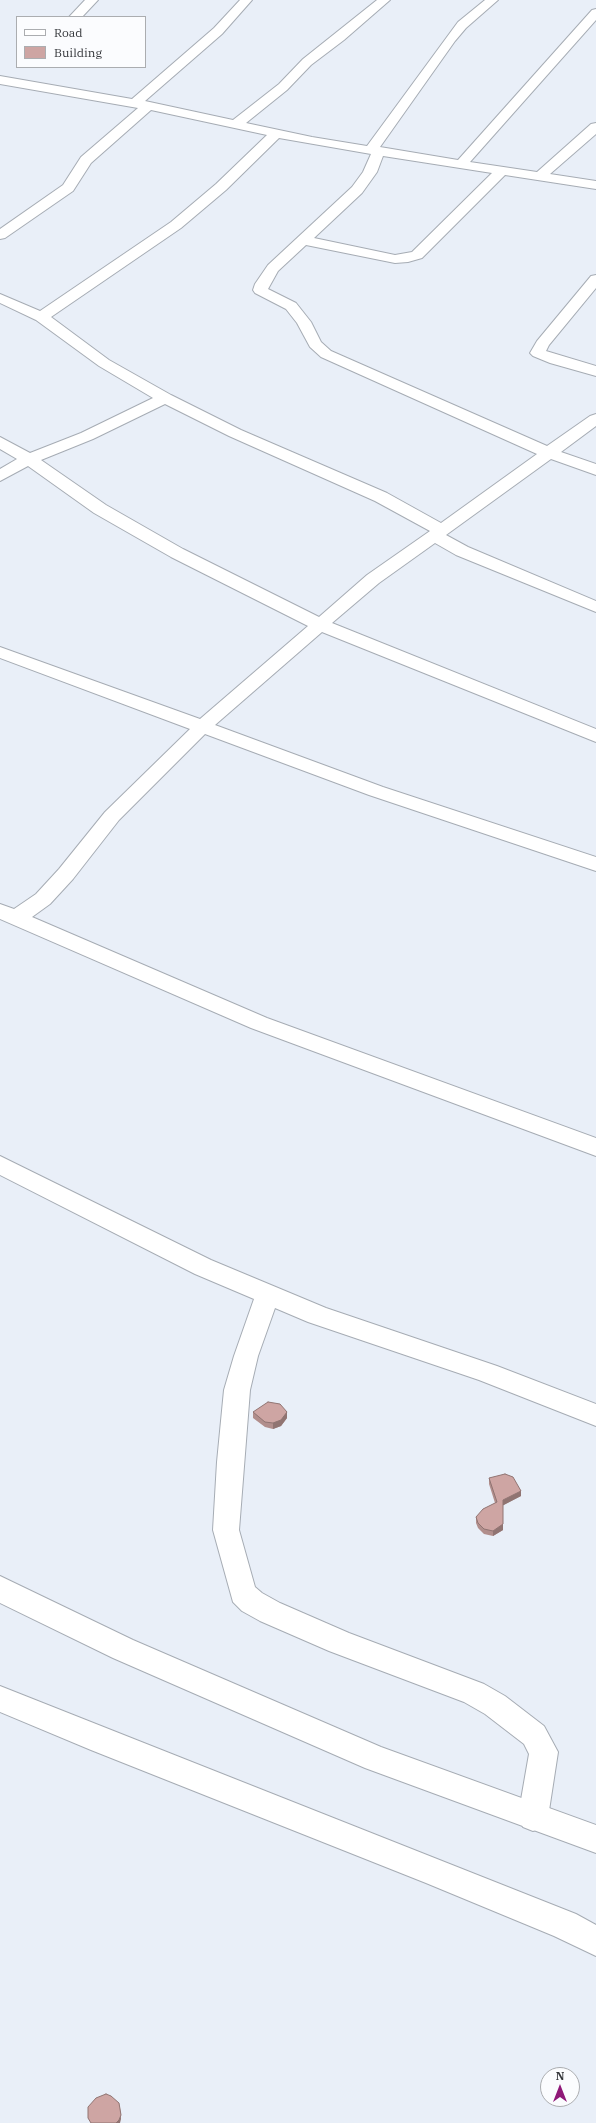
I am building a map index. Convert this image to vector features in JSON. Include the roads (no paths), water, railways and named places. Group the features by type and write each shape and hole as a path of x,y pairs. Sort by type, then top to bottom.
{"street":[{"path":"76,16 92,0"},
{"path":"0,235 68,188 86,160 218,31 246,0"},
{"path":"235,125 283,87 307,62 384,0"},
{"path":"492,0 462,25 454,34 375,150 370,172 357,190 273,268 262,284 260,290 270,297 291,306 304,322 319,349 326,354 549,453 596,470"},
{"path":"461,164 596,12"},
{"path":"2,83 17,72"},
{"path":"2,83 120,100 140,106 276,134 596,185"},
{"path":"540,176 596,128"},
{"path":"41,317 176,225 221,187 276,134"},
{"path":"304,240 395,259 408,258 417,255 502,170"},
{"path":"596,279 542,344 538,353 555,360 596,371"},
{"path":"0,298 41,317 104,363 165,398 235,433 381,497 432,524 437,533 462,551 596,607"},
{"path":"0,476 29,459 87,436 165,398"},
{"path":"8,915 43,899 66,874 112,816 203,726 373,578 596,420"},
{"path":"0,442 29,459 106,513 177,553 320,625 596,736"},
{"path":"0,652 203,726 376,792 596,864"},
{"path":"8,915 259,1022 596,1147"},
{"path":"0,1165 203,1267 317,1315 488,1373 596,1415"},
{"path":"268,1294 246,1356 237,1390 230,1462 226,1530 243,1593 252,1602 270,1612 339,1642 474,1693 506,1714 534,1736 544,1752 534,1817"},
{"path":"0,1588 19,1600 123,1649 375,1758 596,1839"},
{"path":"0,1699 109,1744 432,1870 565,1925 596,1941"}]}
